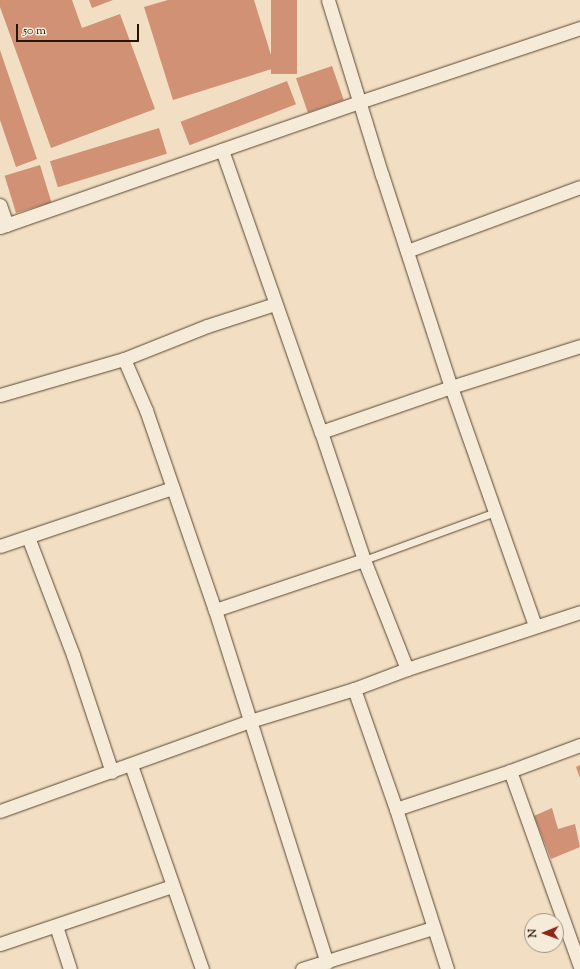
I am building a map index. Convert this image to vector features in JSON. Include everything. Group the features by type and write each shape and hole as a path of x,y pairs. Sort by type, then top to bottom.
{"street":[{"path":"328,0 359,102 451,387 535,626"},
{"path":"0,205 3,226 359,102 580,28"},
{"path":"222,150 275,304 322,432 364,560 407,669"},
{"path":"407,251 580,187"},
{"path":"0,396 124,359 207,326 275,304"},
{"path":"322,432 451,387 580,346"},
{"path":"124,359 146,410 215,610 303,893 327,963"},
{"path":"0,546 172,488"},
{"path":"28,537 73,655 112,772"},
{"path":"215,610 364,560"},
{"path":"0,811 112,772 250,721 354,689 407,669 580,612"},
{"path":"354,689 396,809 447,969"},
{"path":"396,809 510,771 580,745"},
{"path":"131,765 202,969"},
{"path":"510,771 580,966"},
{"path":"0,944 172,886"},
{"path":"56,926 70,969"},
{"path":"302,969 327,963 433,928"}],"lane":[{"path":"364,560 495,512"}],"building":[{"path":"0,0 72,0 82,28 120,14 155,109 51,148 0,7"},
{"path":"89,0 113,0 92,8"},
{"path":"168,0 254,0 275,68 173,100 144,7"},
{"path":"271,0 297,0 297,74 271,74"},
{"path":"0,50 37,159 16,167 0,120"},
{"path":"332,66 344,100 308,112 296,78"},
{"path":"287,81 296,104 190,145 181,122"},
{"path":"159,128 167,154 58,187 50,161"},
{"path":"40,165 51,202 16,213 5,176"},
{"path":"580,765 580,778 576,767"},
{"path":"552,808 558,829 575,824 580,847 551,859 534,816"}]}
